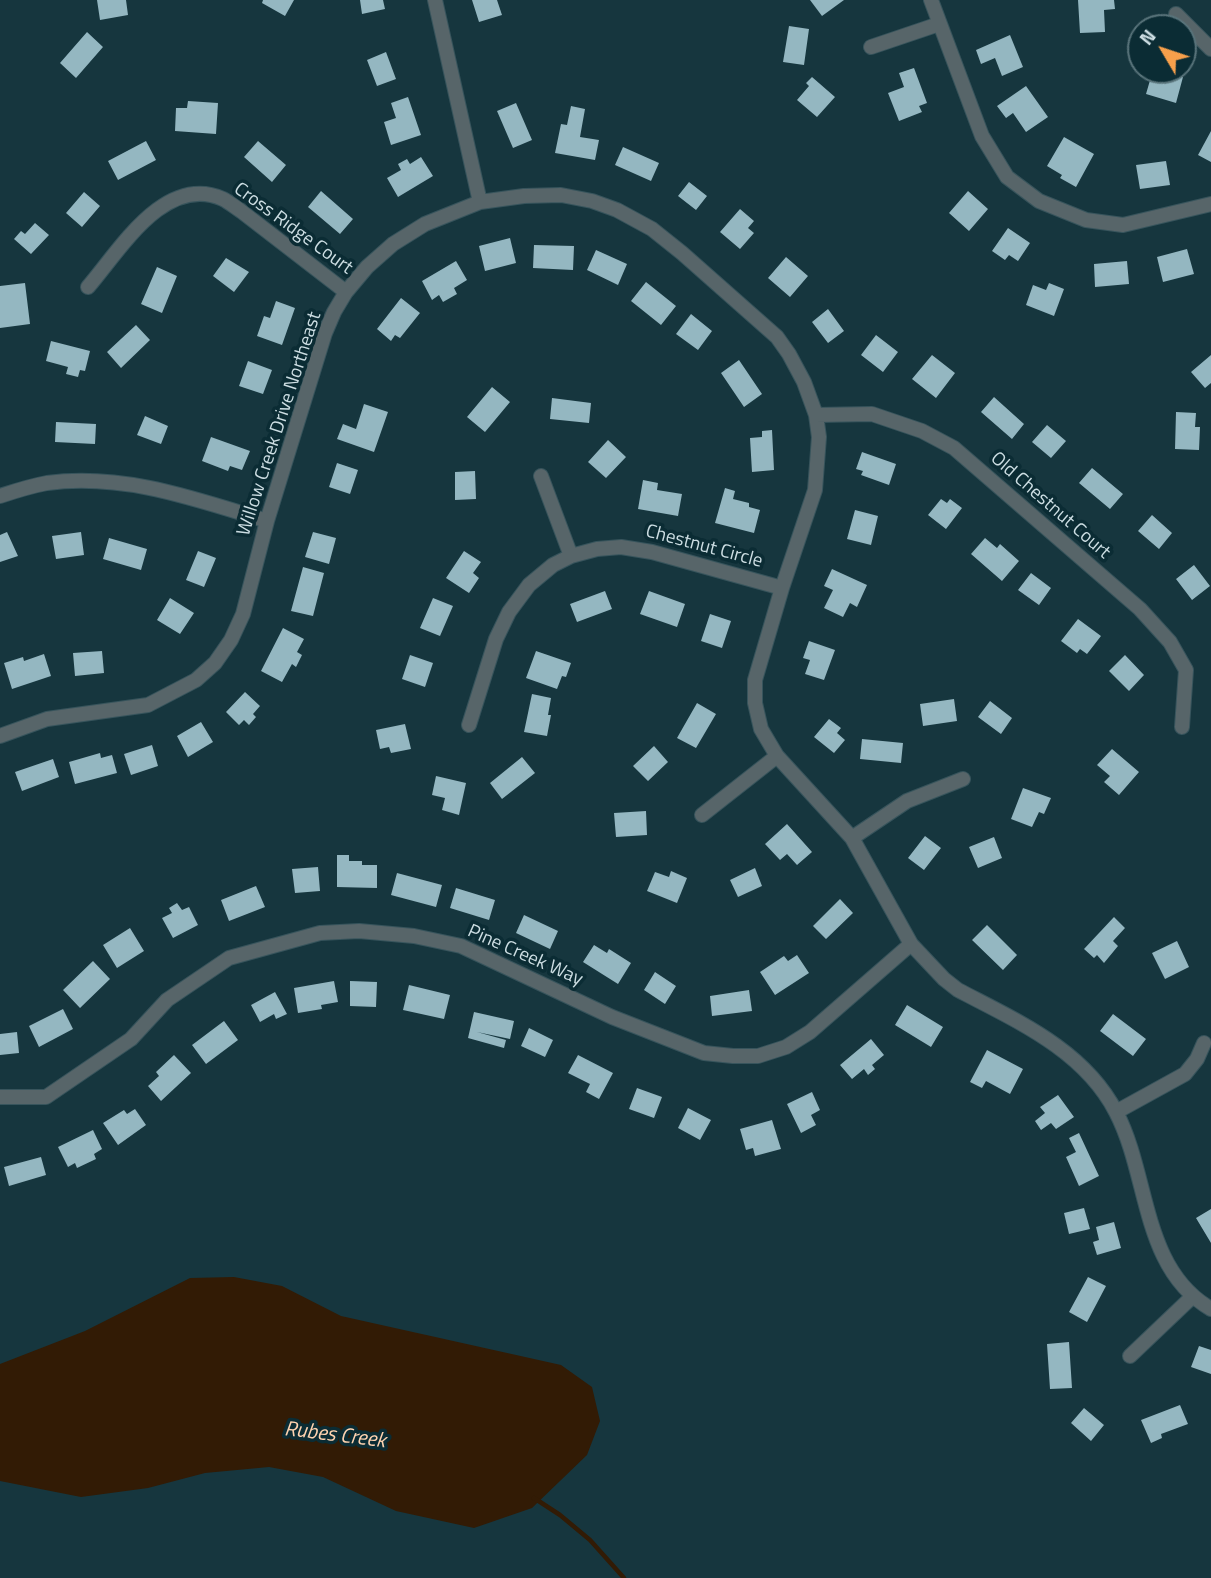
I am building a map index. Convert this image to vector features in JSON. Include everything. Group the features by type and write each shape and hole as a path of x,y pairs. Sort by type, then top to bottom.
{"street":[{"path":"435,0 480,202"},
{"path":"931,0 982,136 1007,177 1039,201 1086,220 1123,225 1211,204"},
{"path":"871,47 939,24"},
{"path":"1197,35 1211,49"},
{"name":"Cross Ridge Court","path":"88,287 149,216 164,204 186,195 205,194 223,199 241,211 346,292"},
{"name":"Willow Creek Drive Northeast","path":"0,736 47,719 148,705 196,680 215,663 231,640 243,614 267,521 325,332 346,292 367,267 393,244 425,224 480,202 524,196 561,195 617,210 652,229 777,337 804,382 816,415 819,437 815,490 755,680 755,703 761,729 777,756 852,838 911,944 944,979 958,990 1057,1045 1081,1066 1116,1112 1132,1154 1162,1254 1173,1274 1192,1297 1211,1309"},
{"name":"Old Chestnut Court","path":"816,415 872,414 922,431 954,448 1140,609 1170,642 1186,670 1182,720"},
{"path":"541,476 571,556"},
{"path":"0,496 44,484 82,480 121,483 162,489 267,521"},
{"name":"Chestnut Circle","path":"469,725 496,639 509,612 529,585 553,565 571,556 597,549 621,547 652,552 782,588"},
{"path":"702,815 777,756"},
{"path":"852,838 907,801 963,779"},
{"name":"Pine Creek Way","path":"0,1097 46,1097 131,1039 167,1000 229,958 320,933 359,931 414,936 461,946 612,1017 704,1053 733,1056 758,1056 786,1047 810,1032 911,944"},
{"path":"1116,1112 1185,1074 1197,1059 1204,1043"},
{"path":"1130,1356 1192,1297"}],"water":[{"path":"234,1277 282,1286 341,1316 561,1365 592,1387 600,1421 587,1455 532,1508 474,1528 396,1511 323,1477 269,1467 205,1473 148,1488 81,1497 0,1481 0,1364 85,1331 190,1278"}],"building":[{"path":"97,0 126,0 128,15 100,20"},
{"path":"263,0 294,0 285,16 262,3"},
{"path":"360,0 383,0 385,9 362,14"},
{"path":"472,0 497,0 502,15 479,22"},
{"path":"810,0 844,0 822,16"},
{"path":"1078,0 1114,0 1115,9 1104,10 1105,32 1080,33"},
{"path":"789,26 809,29 804,65 783,62"},
{"path":"87,32 103,47 76,78 60,63"},
{"path":"1010,35 1023,67 1002,76 995,58 981,64 976,50"},
{"path":"386,52 396,79 377,86 367,60"},
{"path":"914,68 927,103 919,106 922,112 899,121 888,93 904,87 899,73"},
{"path":"812,77 835,97 817,117 797,100 809,86 806,83"},
{"path":"1149,84 1181,84 1176,103 1146,94"},
{"path":"1026,86 1048,117 1026,132 1013,113 1006,118 997,106"},
{"path":"408,97 421,135 391,145 384,122 396,118 391,103"},
{"path":"188,101 218,103 216,134 175,131 176,108 187,108"},
{"path":"516,103 532,140 513,148 497,111"},
{"path":"571,106 585,109 580,137 599,140 595,160 555,153 561,124 567,125"},
{"path":"1211,131 1211,162 1198,155"},
{"path":"1064,137 1094,154 1076,187 1047,166"},
{"path":"146,141 156,160 118,180 108,161"},
{"path":"258,141 286,165 272,182 244,157"},
{"path":"623,147 659,163 651,181 615,165"},
{"path":"421,157 433,176 398,197 387,178 401,170 398,164 407,159 410,164"},
{"path":"1166,161 1170,185 1140,189 1136,165"},
{"path":"689,182 707,196 696,210 678,196"},
{"path":"321,191 353,219 340,234 308,207"},
{"path":"968,191 988,209 969,231 949,213"},
{"path":"84,192 100,206 82,227 66,213"},
{"path":"740,209 754,221 748,228 754,233 740,249 720,232"},
{"path":"35,223 49,235 31,254 14,239 21,231 25,234"},
{"path":"1008,228 1030,243 1018,261 1009,255 1005,260 992,251"},
{"path":"510,238 516,263 485,271 479,246"},
{"path":"534,245 574,246 573,270 533,268"},
{"path":"1187,249 1194,274 1163,282 1157,257"},
{"path":"596,250 627,264 618,285 587,270"},
{"path":"786,257 808,276 790,297 768,278"},
{"path":"226,258 249,272 234,292 213,276"},
{"path":"456,261 467,280 454,288 457,294 443,302 439,295 432,300 422,281"},
{"path":"1127,261 1129,284 1095,287 1094,264"},
{"path":"157,267 177,276 162,313 141,304"},
{"path":"646,282 676,306 661,325 631,301"},
{"path":"25,283 30,324 0,328 0,286"},
{"path":"1049,283 1064,289 1054,316 1026,305 1033,285 1046,290"},
{"path":"401,298 420,313 400,338 395,335 391,341 377,329"},
{"path":"276,301 295,308 282,345 257,336 264,316 270,318"},
{"path":"828,309 844,331 828,343 812,322"},
{"path":"691,314 712,331 698,350 676,334"},
{"path":"136,325 150,340 121,368 107,352"},
{"path":"876,335 898,352 883,372 861,355"},
{"path":"51,341 90,351 85,371 80,370 78,377 66,374 68,367 46,361"},
{"path":"932,355 955,373 936,398 912,379"},
{"path":"1211,355 1211,383 1205,388 1191,372"},
{"path":"739,360 762,394 744,407 721,373"},
{"path":"248,361 272,370 263,394 239,386"},
{"path":"492,387 510,402 485,432 467,417"},
{"path":"994,397 1024,424 1012,439 981,412"},
{"path":"552,398 591,403 589,423 550,419"},
{"path":"364,404 388,412 374,452 337,439 343,424 356,429"},
{"path":"1176,412 1196,413 1195,427 1200,427 1199,450 1175,449"},
{"path":"145,416 168,426 161,444 137,435"},
{"path":"56,422 96,424 95,444 55,442"},
{"path":"1047,425 1066,441 1051,458 1032,442"},
{"path":"772,430 774,470 752,472 750,438 762,437 762,431"},
{"path":"211,437 250,451 242,470 230,466 228,471 202,461"},
{"path":"608,440 626,457 606,478 588,462"},
{"path":"862,452 896,464 889,485 861,475 863,471 856,469"},
{"path":"337,463 358,470 350,494 329,487"},
{"path":"1092,468 1123,494 1110,509 1079,483"},
{"path":"475,471 476,499 455,500 455,472"},
{"path":"643,480 658,483 657,490 682,494 678,516 638,509"},
{"path":"725,488 735,491 733,499 749,503 749,507 760,510 754,533 715,523"},
{"path":"941,499 947,503 950,499 962,508 946,529 928,515"},
{"path":"855,510 878,516 871,545 847,539"},
{"path":"1152,515 1172,533 1159,549 1138,531"},
{"path":"7,532 18,556 0,562 0,535"},
{"path":"81,532 84,555 56,559 52,536"},
{"path":"313,532 336,538 329,564 305,557"},
{"path":"109,538 147,549 141,570 103,559"},
{"path":"985,538 997,548 1000,544 1019,561 1002,581 971,554"},
{"path":"198,551 216,558 204,587 186,580"},
{"path":"464,551 481,562 473,573 479,578 469,593 446,578"},
{"path":"1194,565 1210,586 1192,600 1176,579"},
{"path":"303,567 324,573 313,616 291,611"},
{"path":"832,569 867,585 857,607 850,603 843,617 824,608 833,590 824,586"},
{"path":"1031,573 1051,588 1039,605 1018,590"},
{"path":"605,591 612,609 577,622 570,604"},
{"path":"649,591 685,604 677,627 640,614"},
{"path":"170,598 194,613 180,634 157,620"},
{"path":"433,598 453,606 440,636 420,628"},
{"path":"710,614 731,621 722,648 701,641"},
{"path":"1078,619 1101,636 1087,654 1080,649 1077,653 1061,641"},
{"path":"283,628 304,639 297,652 302,655 296,667 292,664 282,682 261,671"},
{"path":"809,641 835,650 824,680 805,674 810,660 803,658"},
{"path":"102,651 104,673 75,676 73,653"},
{"path":"536,651 571,663 566,677 562,676 557,689 526,678"},
{"path":"44,654 51,676 12,689 4,663 23,657 24,661"},
{"path":"410,655 433,663 425,687 402,679"},
{"path":"1125,655 1144,675 1129,691 1109,671"},
{"path":"245,692 260,706 249,725 244,720 239,725 226,712"},
{"path":"532,694 551,698 547,736 524,732"},
{"path":"954,699 957,721 923,726 920,704"},
{"path":"990,701 1012,718 1001,734 978,717"},
{"path":"697,703 716,714 696,748 677,738"},
{"path":"829,719 841,728 837,733 845,740 834,753 814,737"},
{"path":"201,722 213,742 188,757 177,736"},
{"path":"405,724 411,749 391,753 389,747 380,749 376,730"},
{"path":"862,739 903,743 901,763 860,759"},
{"path":"152,745 158,766 131,775 124,754"},
{"path":"654,746 668,762 648,781 633,766"},
{"path":"1112,749 1139,772 1119,795 1104,782 1110,776 1097,765"},
{"path":"100,753 101,758 112,755 117,773 75,784 69,762"},
{"path":"522,757 535,773 502,799 490,783"},
{"path":"53,759 59,777 22,791 15,772"},
{"path":"436,776 466,783 459,815 442,810 445,798 432,795"},
{"path":"1023,788 1051,798 1044,814 1039,812 1032,827 1011,819"},
{"path":"646,811 647,835 616,837 614,813"},
{"path":"787,824 812,852 797,865 787,854 780,860 765,844"},
{"path":"925,836 941,848 924,870 908,858"},
{"path":"994,837 1002,858 978,868 969,847"},
{"path":"337,855 349,855 349,861 362,861 362,865 377,865 377,888 337,887"},
{"path":"318,867 320,891 295,893 292,869"},
{"path":"755,868 762,886 738,897 730,880"},
{"path":"671,871 687,878 677,903 647,891 655,872 669,877"},
{"path":"397,873 442,885 436,907 391,895"},
{"path":"256,886 265,907 229,921 221,900"},
{"path":"456,888 495,900 489,920 450,908"},
{"path":"840,899 853,913 826,939 813,926"},
{"path":"177,903 182,910 189,907 198,925 173,938 162,918 172,913 169,908"},
{"path":"524,915 558,931 550,949 516,933"},
{"path":"1114,917 1125,928 1113,941 1118,946 1104,963 1097,955 1094,958 1084,949"},
{"path":"987,925 1017,955 1003,970 972,940"},
{"path":"130,928 144,951 117,968 103,945"},
{"path":"1177,941 1189,967 1165,979 1152,953"},
{"path":"594,945 607,953 609,949 631,963 618,984 583,962"},
{"path":"797,955 809,973 775,995 760,972 784,956 788,961"},
{"path":"93,961 110,979 80,1008 63,990"},
{"path":"655,972 676,986 665,1004 644,990"},
{"path":"334,981 338,1002 321,1005 322,1009 298,1013 294,988"},
{"path":"350,981 377,982 376,1007 350,1006"},
{"path":"409,985 450,995 444,1019 403,1010"},
{"path":"749,990 752,1011 712,1016 710,996"},
{"path":"275,992 287,1014 276,1019 274,1014 260,1022 251,1005"},
{"path":"907,1005 943,1027 931,1047 895,1025"},
{"path":"63,1009 73,1029 39,1047 29,1026"},
{"path":"474,1012 514,1021 510,1039 477,1032 506,1040 504,1048 468,1038"},
{"path":"1113,1014 1146,1039 1133,1056 1100,1031"},
{"path":"224,1021 238,1040 206,1064 192,1045"},
{"path":"529,1028 553,1040 545,1057 521,1046"},
{"path":"17,1032 19,1053 0,1055 0,1034"},
{"path":"871,1039 884,1055 872,1065 875,1069 868,1075 864,1069 852,1079 840,1065"},
{"path":"987,1050 1023,1069 1010,1094 986,1081 982,1088 970,1082"},
{"path":"174,1055 191,1073 161,1101 148,1086 159,1076 156,1072"},
{"path":"578,1055 613,1073 599,1099 586,1092 590,1084 568,1073"},
{"path":"637,1088 662,1097 654,1118 629,1109"},
{"path":"812,1092 820,1110 811,1115 816,1125 801,1133 787,1104"},
{"path":"1058,1095 1074,1117 1056,1129 1051,1123 1041,1130 1035,1121 1045,1113 1040,1107"},
{"path":"688,1108 711,1120 700,1140 678,1128"},
{"path":"135,1109 146,1125 118,1145 103,1123 124,1110 127,1114"},
{"path":"772,1120 781,1149 755,1156 753,1148 746,1150 740,1129"},
{"path":"93,1130 102,1149 94,1154 96,1159 77,1168 75,1163 68,1167 58,1147"},
{"path":"1079,1133 1099,1176 1079,1186 1066,1157 1076,1152 1069,1138"},
{"path":"41,1157 46,1175 9,1186 4,1167"},
{"path":"1084,1208 1090,1229 1069,1234 1064,1213"},
{"path":"1211,1209 1211,1243 1196,1218"},
{"path":"1114,1222 1121,1248 1097,1255 1093,1242 1099,1240 1096,1227"},
{"path":"1088,1277 1106,1286 1087,1322 1069,1312"},
{"path":"1069,1342 1072,1388 1050,1389 1047,1344"},
{"path":"1199,1346 1211,1350 1211,1374 1191,1367"},
{"path":"1180,1405 1188,1424 1161,1434 1162,1438 1151,1443 1141,1420"},
{"path":"1084,1408 1104,1425 1091,1441 1071,1423"}],"waterway":[{"name":"Rubes Creek","path":"534,1498 590,1540 624,1578"}]}
